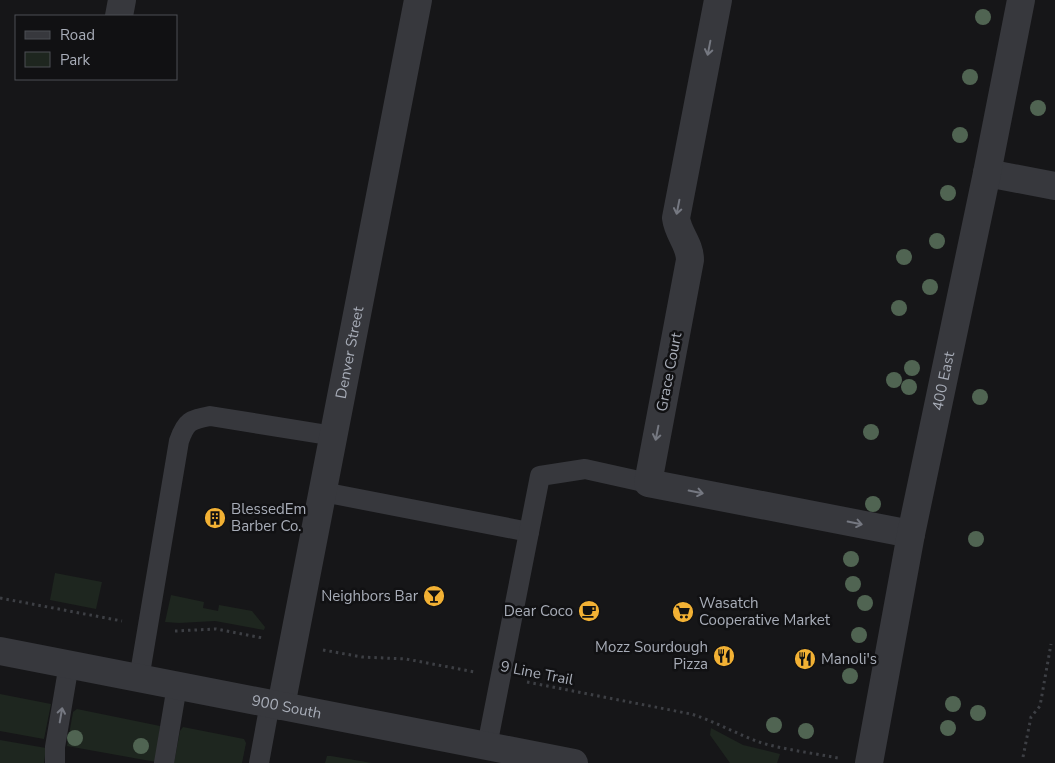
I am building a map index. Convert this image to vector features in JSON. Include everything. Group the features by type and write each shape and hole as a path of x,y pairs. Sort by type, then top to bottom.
{"street":[{"path":"119,15 122,0"},
{"name":"Denver Street","path":"276,705 323,492 418,0"},
{"name":"Grace Court","path":"648,483 690,260 690,251 678,228 676,218 718,0"},
{"name":"400 East","path":"869,763 911,534 987,173 1020,0"},
{"path":"987,173 1055,186"},
{"path":"648,483 911,534"},
{"name":"900 South","path":"0,651 574,763"}],"lane":[{"path":"139,679 179,441 184,427 192,420 210,416 334,436"},
{"path":"487,746 540,476 585,469 648,483"},
{"path":"323,492 529,532"},
{"path":"55,763 55,747 69,664"},
{"path":"164,763 177,686"},
{"path":"259,763 276,705"}],"path":[{"path":"1023,757 1031,717 1040,706 1051,644"},
{"name":"9 Line Trail","path":"319,649 362,657 406,659 691,714 706,718 746,737 764,743 834,757"}],"green space":[{"path":"55,573 102,582 96,609 50,600"},
{"path":"171,595 204,602 203,608 218,611 219,605 252,611 265,627 264,630 215,621 165,622"},
{"path":"0,694 51,704 44,739 0,731"},
{"path":"77,709 160,726 156,762 67,746 73,712"},
{"path":"183,727 244,739 246,743 242,763 174,763 180,731"},
{"path":"711,728 743,745 780,754 777,763 730,763 710,735"},
{"path":"0,740 46,748 44,763 0,763"},
{"path":"327,756 331,756 372,763 325,763"}],"place":[{"name":"BlessedEm Barber Co.","path":"215,518"},
{"name":"Neighbors Bar","path":"434,596"},
{"name":"Dear Coco","path":"589,611"},
{"name":"Wasatch Cooperative Market","path":"683,612"},
{"name":"Mozz Sourdough Pizza","path":"724,656"},
{"name":"Manoli's","path":"805,659"}]}
